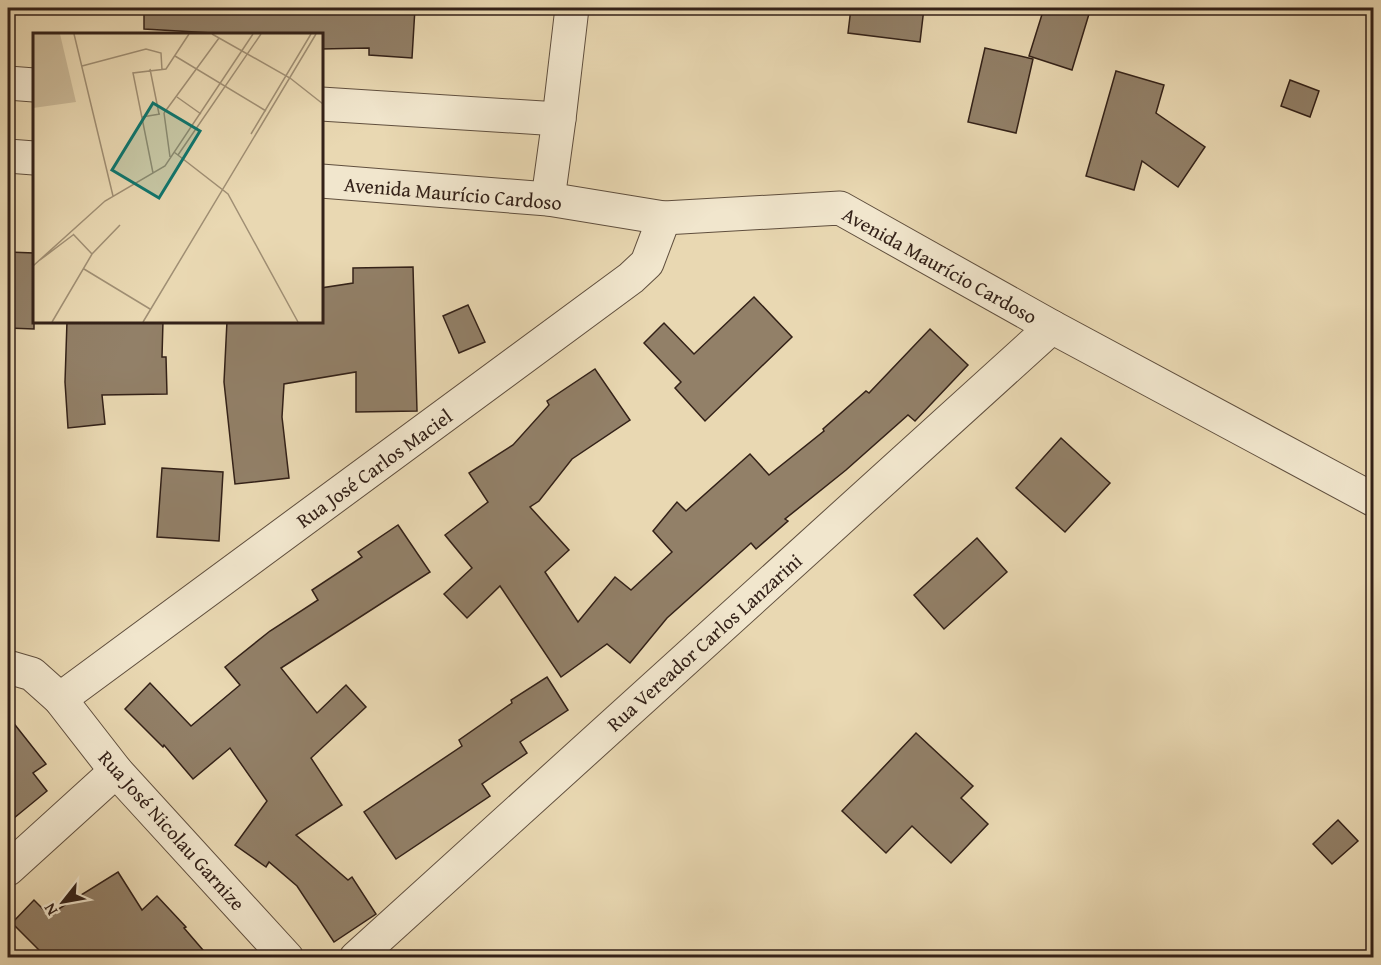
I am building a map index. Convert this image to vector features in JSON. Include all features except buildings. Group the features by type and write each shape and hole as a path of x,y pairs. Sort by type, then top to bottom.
{"street":[{"path":"548,199 560,119 572,8"},
{"path":"8,83 33,85"},
{"path":"322,104 560,119"},
{"path":"8,156 33,158"},
{"name":"Avenida Maurício Cardoso","path":"322,181 548,199 664,218 840,208 1052,327 1374,500"},
{"name":"Rua José Carlos Maciel","path":"60,699 631,278 647,263 664,218"},
{"name":"Rua Vereador Carlos Lanzarini","path":"356,957 1052,327"},
{"name":"Rua José Nicolau Garnize","path":"8,667 32,674 60,699 116,771 287,957"},
{"path":"8,869 116,771"}]}
